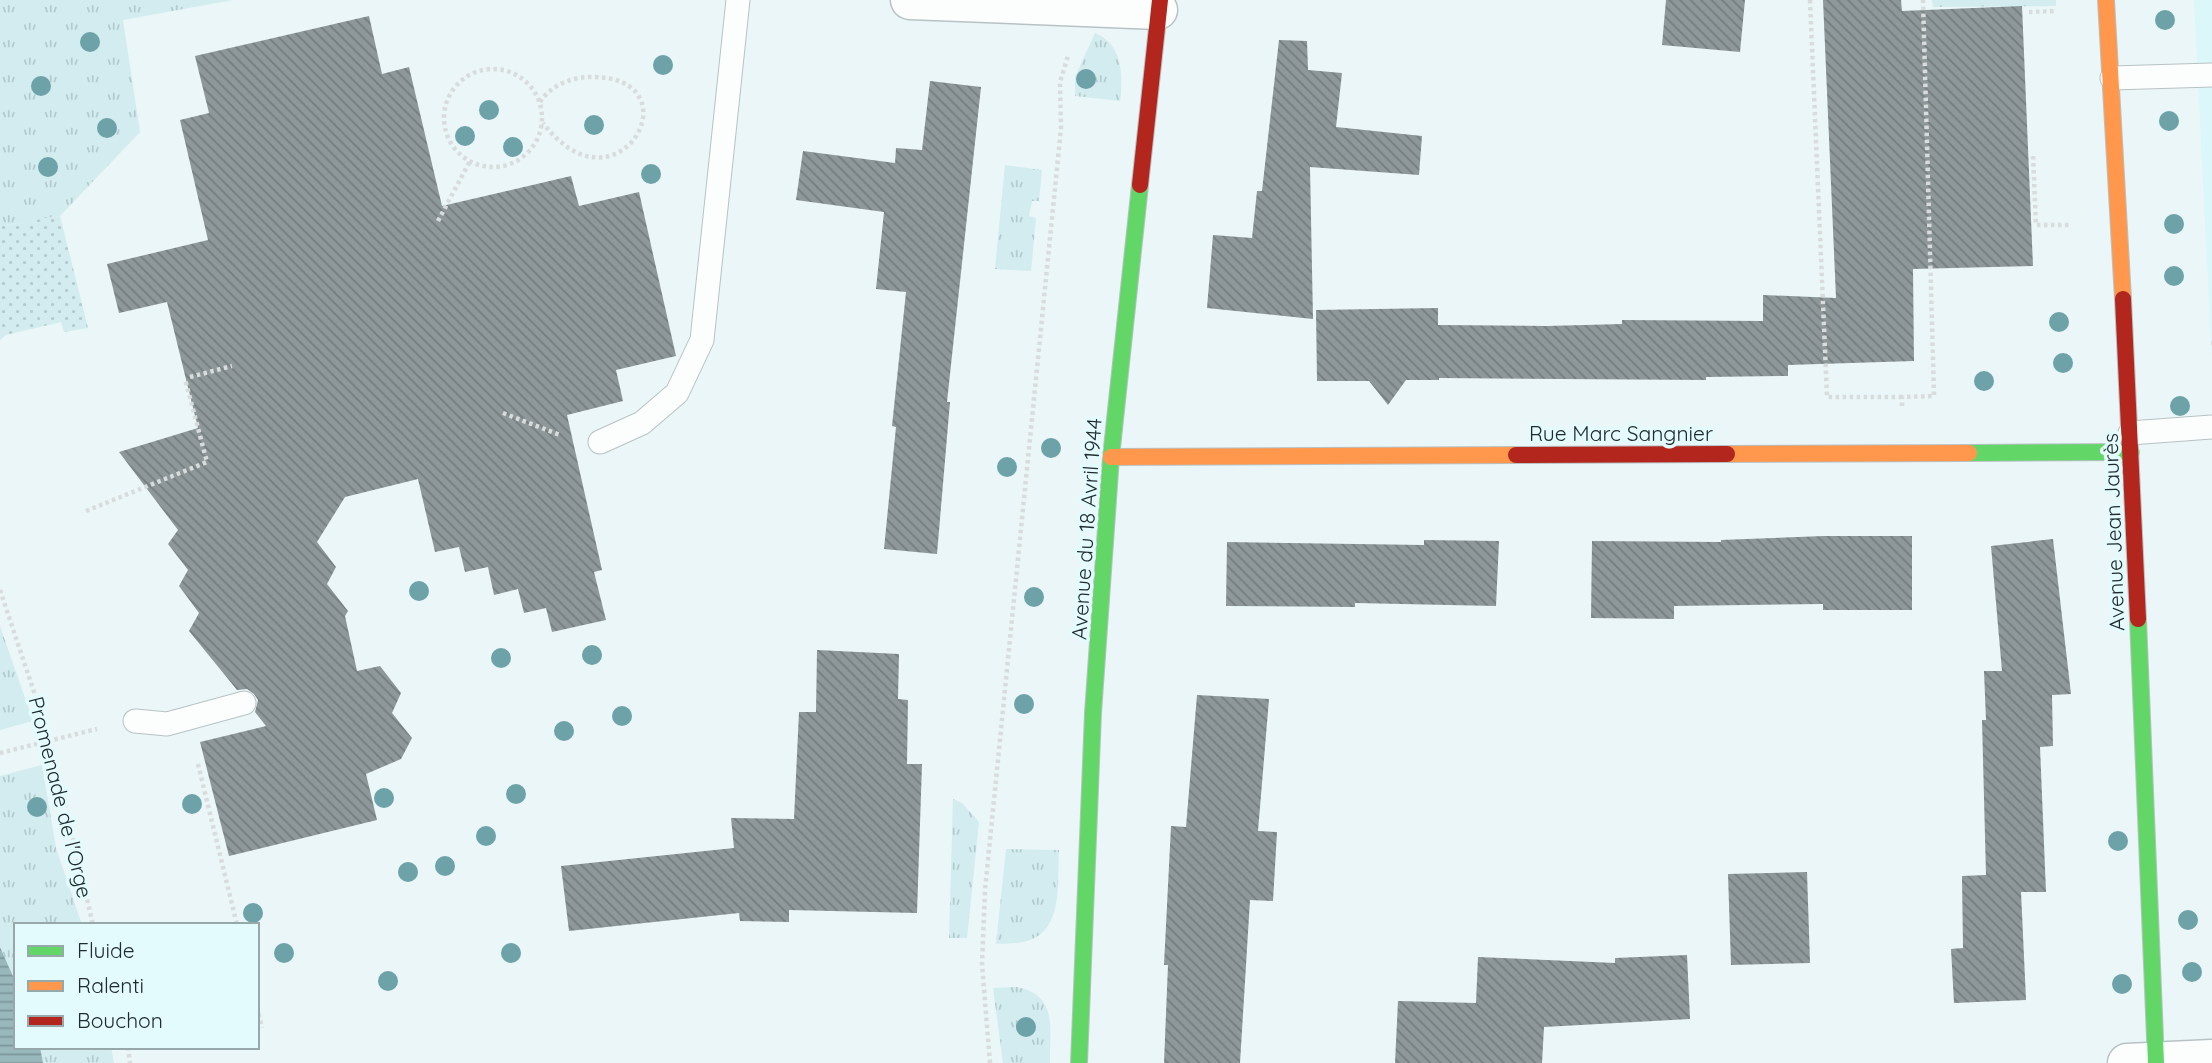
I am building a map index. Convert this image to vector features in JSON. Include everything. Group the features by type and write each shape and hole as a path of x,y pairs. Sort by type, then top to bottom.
{"street":[{"path":"910,0 1074,6 1159,5"},
{"name":"Avenue Jean Jaurès","path":"2106,0 2130,442 2146,1062"},
{"name":"Avenue du 18 Avril 1944","path":"1079,1063 1093,713 1111,457 1159,5"},
{"name":"Rue Marc Sangnier","path":"1111,457 1905,453 2130,442"},
{"path":"2146,1062 2212,1059"}],"lane":[{"path":"600,442 642,423 677,393 702,340 738,0"},
{"path":"2112,78 2212,75"},
{"path":"2130,442 2212,426"},
{"path":"135,721 167,723 244,704"}],"path":[{"path":"1810,0 1827,397 1934,396 1923,0"},
{"path":"990,1063 982,964 985,890 1061,128 1060,82 1073,37 1074,6"},
{"path":"484,69 510,71 524,79 535,91 540,102 542,122 538,138 530,151 517,161 502,166 485,166 470,161 451,143 445,127 446,104 460,81 471,74 484,69"},
{"path":"540,102 544,96 567,81 582,77 614,78 633,88 644,118 642,128 628,146 596,158 568,148 551,134 542,122"},
{"path":"2033,156 2036,225 2120,225"},
{"path":"438,221 470,161"},
{"path":"86,511 207,462 188,378 232,366"},
{"path":"1902,397 1905,453"},
{"path":"503,413 589,446 600,442"},
{"name":"Promenade de l'Orge","path":"0,590 50,740 93,923"},
{"path":"0,753 50,740"},
{"path":"198,764 237,923"},
{"path":"259,1015 262,1028"}],"shaded area":[{"path":"2194,0 2212,0 2212,356 2211,343"},
{"path":"0,947 14,978 14,1049 40,1049 43,1063 0,1063"}],"green space":[{"path":"0,0 233,0 123,20 140,132 60,216 0,226"},
{"path":"1932,0 2056,0 2056,6 1933,7"},
{"path":"1095,33 1104,38 1116,53 1121,71 1120,101 1075,96 1075,77"},
{"path":"1005,165 1042,170 1039,201 1032,201 1029,216 1036,218 1031,271 995,269"},
{"path":"60,216 88,328 64,332 61,322 6,335 0,340 0,226"},
{"path":"0,626 33,721 0,730"},
{"path":"42,765 56,848 81,923 14,923 14,978 0,947 0,776"},
{"path":"953,799 962,803 979,822 967,938 949,938"},
{"path":"1006,849 1059,850 1058,888 1054,914 1041,934 1018,943 996,944"},
{"path":"1017,987 1030,991 1046,1006 1050,1026 1050,1063 1003,1063 993,988"},
{"path":"40,1049 111,1049 114,1063 43,1063"}],"building":[{"path":"1666,0 1745,0 1740,52 1662,45"},
{"path":"1823,0 1901,0 1902,11 2022,6 2033,266 1913,269 1914,361 1788,365 1788,376 1706,377 1706,380 1406,380 1388,405 1369,381 1317,381 1316,310 1438,308 1438,325 1547,326 1622,324 1622,320 1763,321 1763,295 1836,298"},
{"path":"369,16 382,74 409,67 442,206 571,176 579,206 639,192 676,356 616,370 623,401 567,415 602,570 594,572 606,620 552,632 546,608 524,613 518,589 494,595 488,567 465,572 459,547 435,552 418,479 345,497 317,542 336,567 327,584 348,611 345,616 357,671 380,666 401,693 392,713 412,738 401,759 366,774 377,820 229,856 200,742 266,726 255,712 258,700 254,694 247,689 237,690 189,631 199,613 179,586 188,570 168,544 178,530 119,452 198,428 167,302 119,313 107,264 208,240 180,120 209,113 195,56"},
{"path":"1279,40 1307,41 1308,70 1342,73 1336,127 1422,136 1419,175 1310,167 1313,319 1207,308 1213,235 1252,238 1257,191 1262,191"},
{"path":"930,81 981,87 947,402 950,402 937,554 884,549 896,427 892,426 906,292 876,289 884,212 796,200 803,151 895,163 896,148 922,150"},
{"path":"1824,536 1912,536 1912,610 1823,610 1823,604 1674,606 1674,619 1591,618 1592,541 1721,542"},
{"path":"2053,539 2071,694 2052,695 2053,746 2040,747 2046,892 2021,892 2026,1000 1954,1003 1951,949 1963,948 1962,876 1986,875 1982,720 1986,720 1984,671 2002,671 1991,546"},
{"path":"1424,540 1499,541 1496,606 1355,603 1355,607 1226,606 1227,542 1424,545"},
{"path":"817,650 899,654 898,699 908,700 907,764 922,764 917,913 789,910 789,922 740,921 739,913 569,931 561,866 734,848 731,818 794,819 799,712 816,712"},
{"path":"1197,695 1269,699 1258,831 1277,832 1273,901 1250,900 1240,1063 1164,1063 1168,965 1164,965 1171,826 1186,827"},
{"path":"1807,872 1810,963 1731,965 1728,874"},
{"path":"1687,955 1690,1019 1544,1027 1542,1063 1395,1063 1398,1001 1476,1003 1478,957 1615,963 1615,958"}],"traffic: fast":[{"path":"1079,1063 1093,713 1111,457 1140,185"},
{"path":"1969,453 2131,452"},
{"path":"2138,619 2156,1063"}],"traffic: slow":[{"path":"2106,0 2123,299"},
{"path":"1727,454 1969,453"},
{"path":"1111,457 1516,455"}],"traffic: jam":[{"path":"1140,185 1160,0"},
{"path":"2123,299 2138,619"},
{"path":"1516,455 1727,454"}]}
